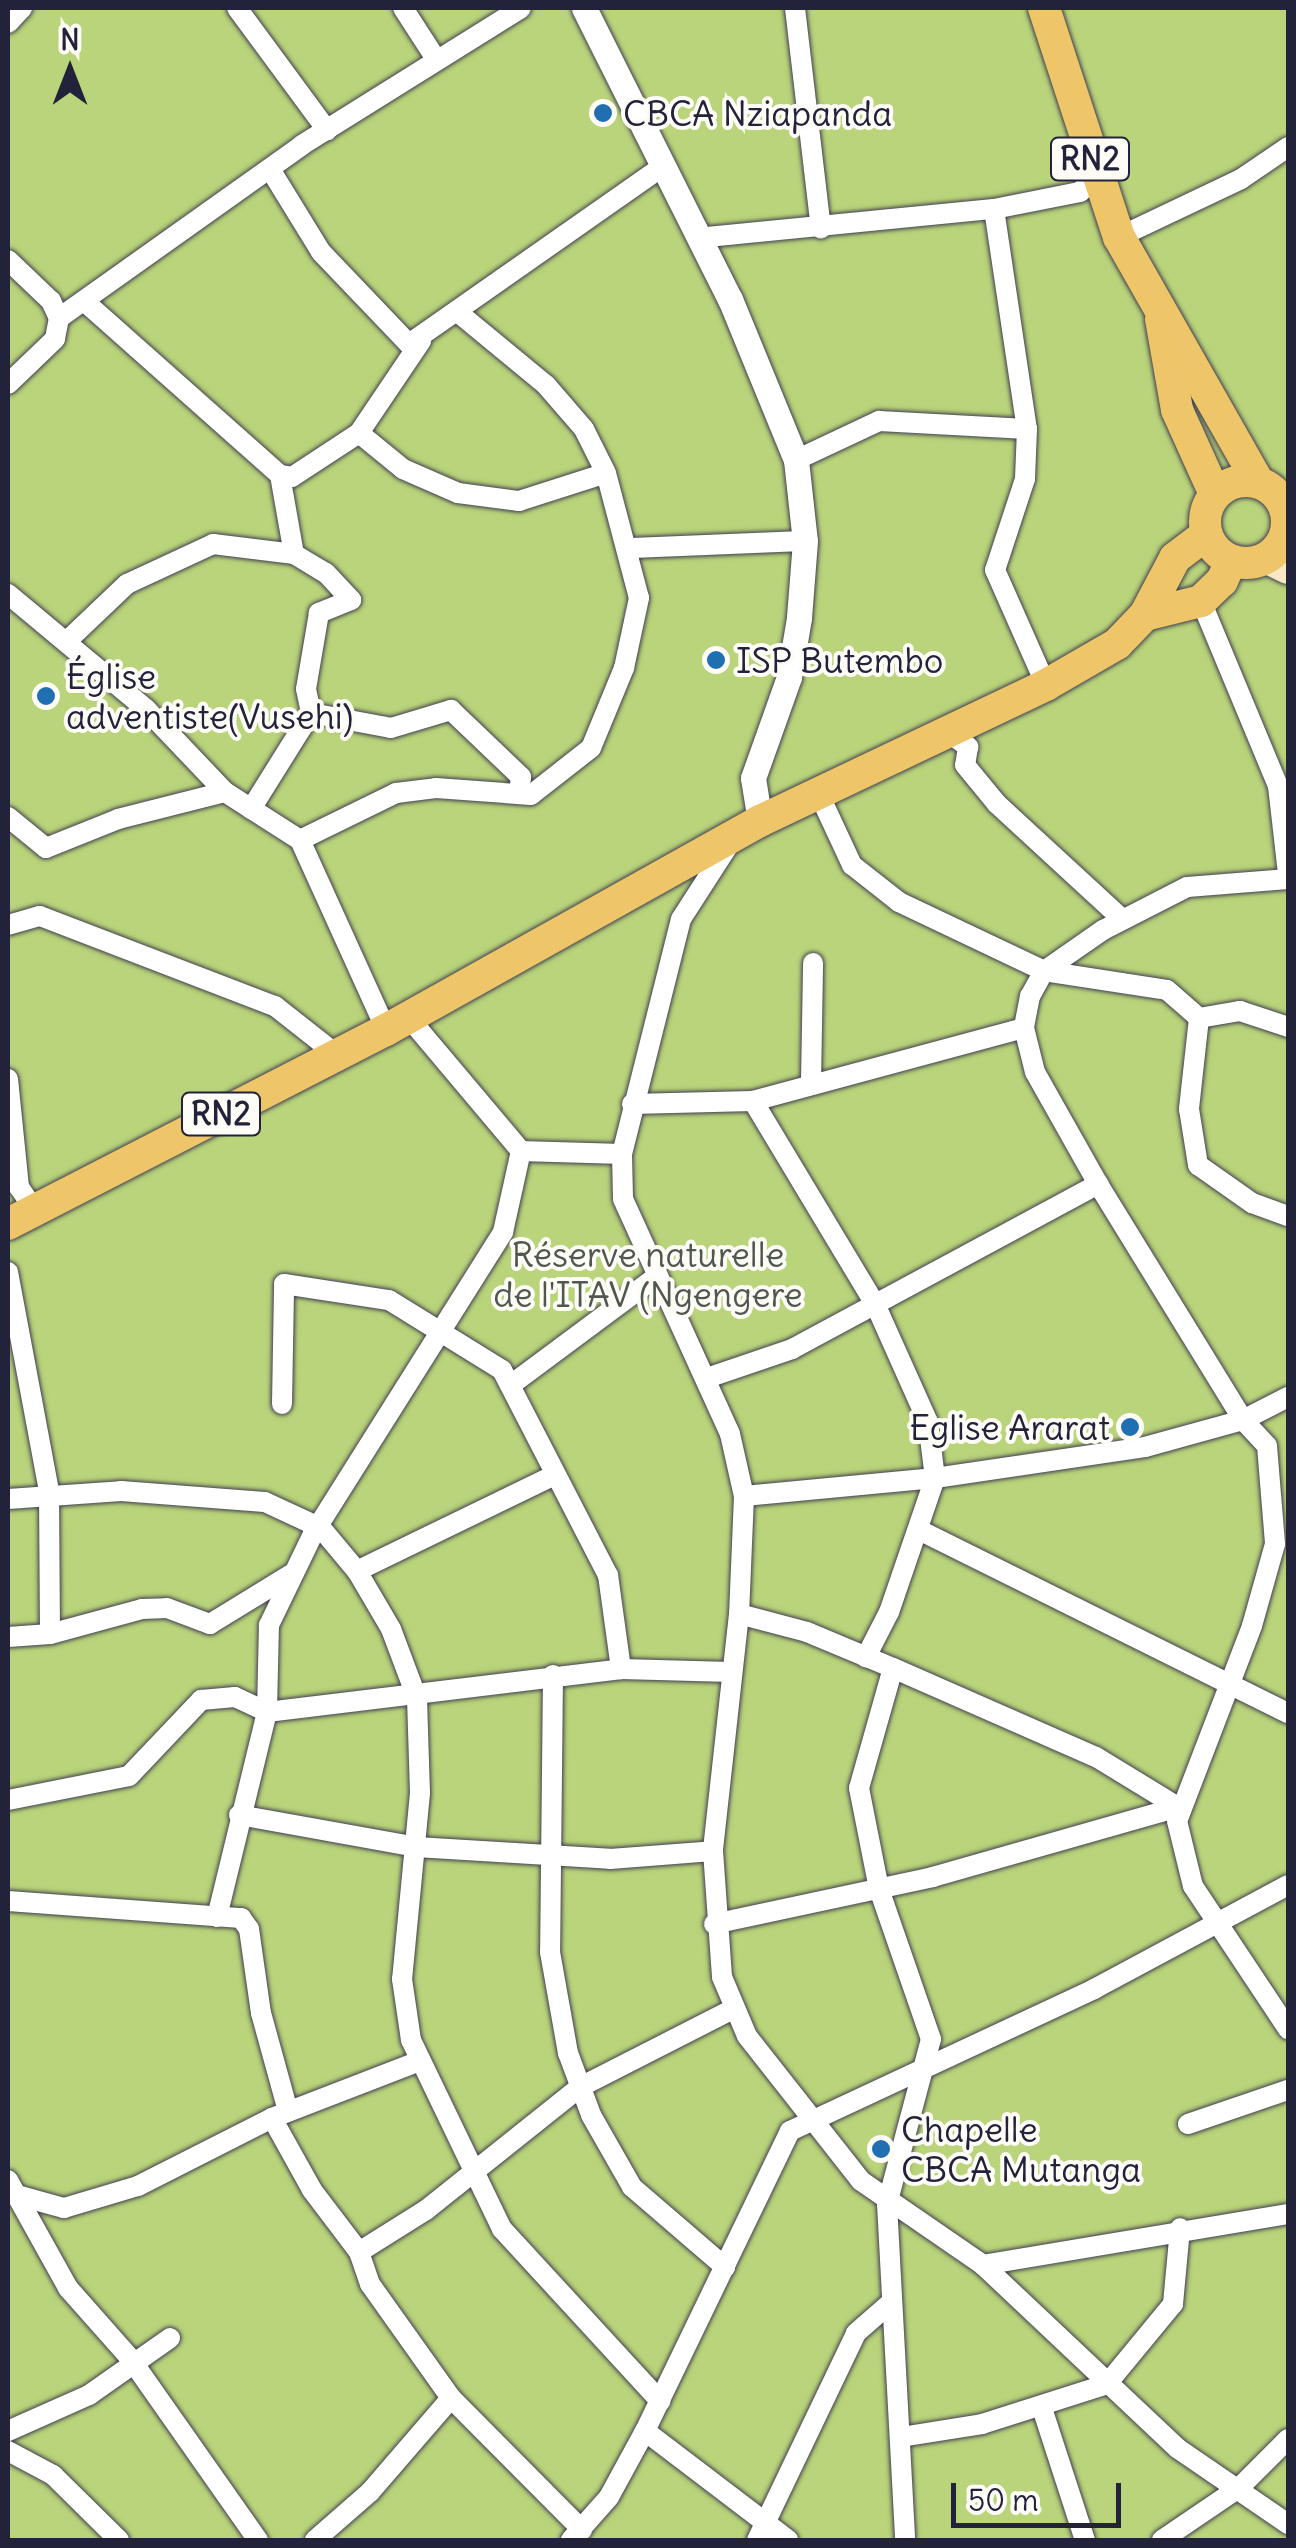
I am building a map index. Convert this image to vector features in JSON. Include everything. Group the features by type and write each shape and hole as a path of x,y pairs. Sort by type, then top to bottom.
{"highway":[{"name":"RN2","path":"1044,8 1095,176 1118,237 1158,300 1258,482 1280,498 1288,525 1277,564 1231,560"},
{"name":"RN2","path":"1158,300 1177,410 1190,452 1215,494"},
{"path":"1202,600 1222,581 1231,560 1206,535 1215,494 1230,483 1258,482"},
{"name":"RN2","path":"17,1203 337,1055 731,842 760,821 945,730 1046,686 1117,644 1145,616 1175,558 1206,535"},
{"name":"RN2","path":"1145,616 1202,600"}],"street":[{"path":"8,23 22,8"},
{"path":"237,8 327,130"},
{"path":"403,8 436,59"},
{"path":"59,318 327,130 521,8"},
{"path":"584,8 730,299 796,460 804,541 789,677 753,778 760,821"},
{"path":"794,8 821,228"},
{"path":"1118,237 1240,179 1288,147"},
{"path":"84,301 280,475 292,477 359,433 421,341 662,166"},
{"path":"270,169 321,252 398,338 421,341"},
{"path":"697,238 994,209 1080,192 1095,176"},
{"path":"994,209 1027,429 1025,479 995,570 1046,686"},
{"path":"8,260 51,301 59,318 55,339 8,384"},
{"path":"300,840 396,793 531,796 590,748 624,668 639,598 630,548 606,473 584,429 546,386 460,314"},
{"path":"796,460 880,421 1027,429"},
{"path":"359,433 404,469 458,493 519,502 606,473"},
{"path":"280,475 294,554"},
{"path":"630,548 804,541"},
{"path":"68,641 127,584 213,544 294,554 326,573 352,600 319,613 306,689 311,713 250,808"},
{"path":"8,594 68,641 224,792 300,840 397,1024 520,1151 622,1154"},
{"path":"1202,600 1278,786 1288,876 1187,887 1122,919 1044,971 1030,996 1024,1028 1034,1072 1243,1420 1266,1446 1282,1490 1275,1544 1227,1683 1178,1807 1186,1870 1288,2029"},
{"path":"311,713 390,728 451,710 521,777 519,794"},
{"path":"945,730 968,747 965,765 997,804 1122,919"},
{"path":"8,818 46,848 118,819 224,792"},
{"path":"818,792 852,865 940,924 1044,971 1167,990 1199,1018"},
{"path":"731,842 681,919 622,1154 623,1199 730,1434 744,1496 739,1614 713,1851 714,1924 733,2009 806,2118 887,2204 984,2265 1177,2448 1240,2487 1288,2524"},
{"path":"8,925 40,916 275,1006 337,1055"},
{"path":"811,1084 813,963"},
{"path":"1199,1018 1240,1010 1288,1028"},
{"path":"1199,1018 1189,1109 1198,1165 1252,1203 1288,1216"},
{"path":"632,1104 753,1101 1024,1028"},
{"path":"8,1079 17,1203"},
{"path":"753,1101 876,1306 928,1422 935,1478 920,1530 866,1656"},
{"path":"217,1917 267,1712 271,1666 265,1638 291,1575 446,1331 503,1232 520,1151"},
{"path":"707,1378 792,1349 1098,1184"},
{"path":"8,1272 49,1492 50,1634"},
{"path":"512,1384 656,1277"},
{"path":"282,1404 284,1284 389,1300 446,1331 512,1384 608,1576 622,1669"},
{"path":"744,1496 935,1478 1144,1448 1243,1420 1288,1397"},
{"path":"357,1570 555,1475"},
{"path":"8,1499 49,1492 218,1494 294,1511 320,1528 357,1570 391,1629 417,1698 416,1847 402,1979 420,2060 475,2166 480,2193 502,2228 660,2401"},
{"path":"920,1530 1288,1713"},
{"path":"8,1637 50,1634 142,1609 167,1608 210,1624 291,1575"},
{"path":"739,1614 807,1632 1096,1757 1178,1807"},
{"path":"893,1668 859,1788 879,1889 930,2026 887,2204 888,2305 901,2436 905,2540"},
{"path":"8,1800 129,1776 201,1700 235,1697 267,1712 417,1698 552,1675 622,1669 732,1672"},
{"path":"552,1675 550,1952 580,2087 632,2187 725,2267"},
{"path":"714,1924 879,1889 1178,1807"},
{"path":"239,1815 416,1847 610,1858 713,1851"},
{"path":"8,1901 241,1918 250,1929 280,2115 312,2190 358,2252 370,2284 451,2398 577,2535 609,2497 645,2431 790,2131 806,2118 835,2112 918,2074 1288,1884"},
{"path":"358,2252 426,2210 475,2166 580,2087 733,2009"},
{"path":"10,2187 64,2208 138,2186 280,2115 420,2060"},
{"path":"1188,2124 1288,2090"},
{"path":"10,2187 68,2288 134,2365 258,2540"},
{"path":"984,2265 1180,2228 1288,2214"},
{"path":"901,2436 1042,2408 1107,2384 1173,2304 1180,2228"},
{"path":"761,2532 856,2332 888,2305"},
{"path":"8,2431 89,2395 170,2338"},
{"path":"315,2540 370,2492 451,2398"},
{"path":"1042,2408 1085,2540"},
{"path":"645,2431 761,2532 788,2540"},
{"path":"1162,2540 1240,2487 1288,2439"},
{"path":"8,2451 53,2475 119,2540"}],"green space":[{"name":"Réserve naturelle de l'ITAV (Ngengere","path":"8,8 1288,8 1288,2540 8,2540"}],"place":[{"name":"CBCA Nziapanda","path":"603,113"},
{"name":"ISP Butembo","path":"716,660"},
{"name":"Église adventiste(Vusehi)","path":"46,696"},
{"name":"Eglise Ararat","path":"1130,1427"},
{"name":"Chapelle CBCA Mutanga","path":"881,2149"}]}
